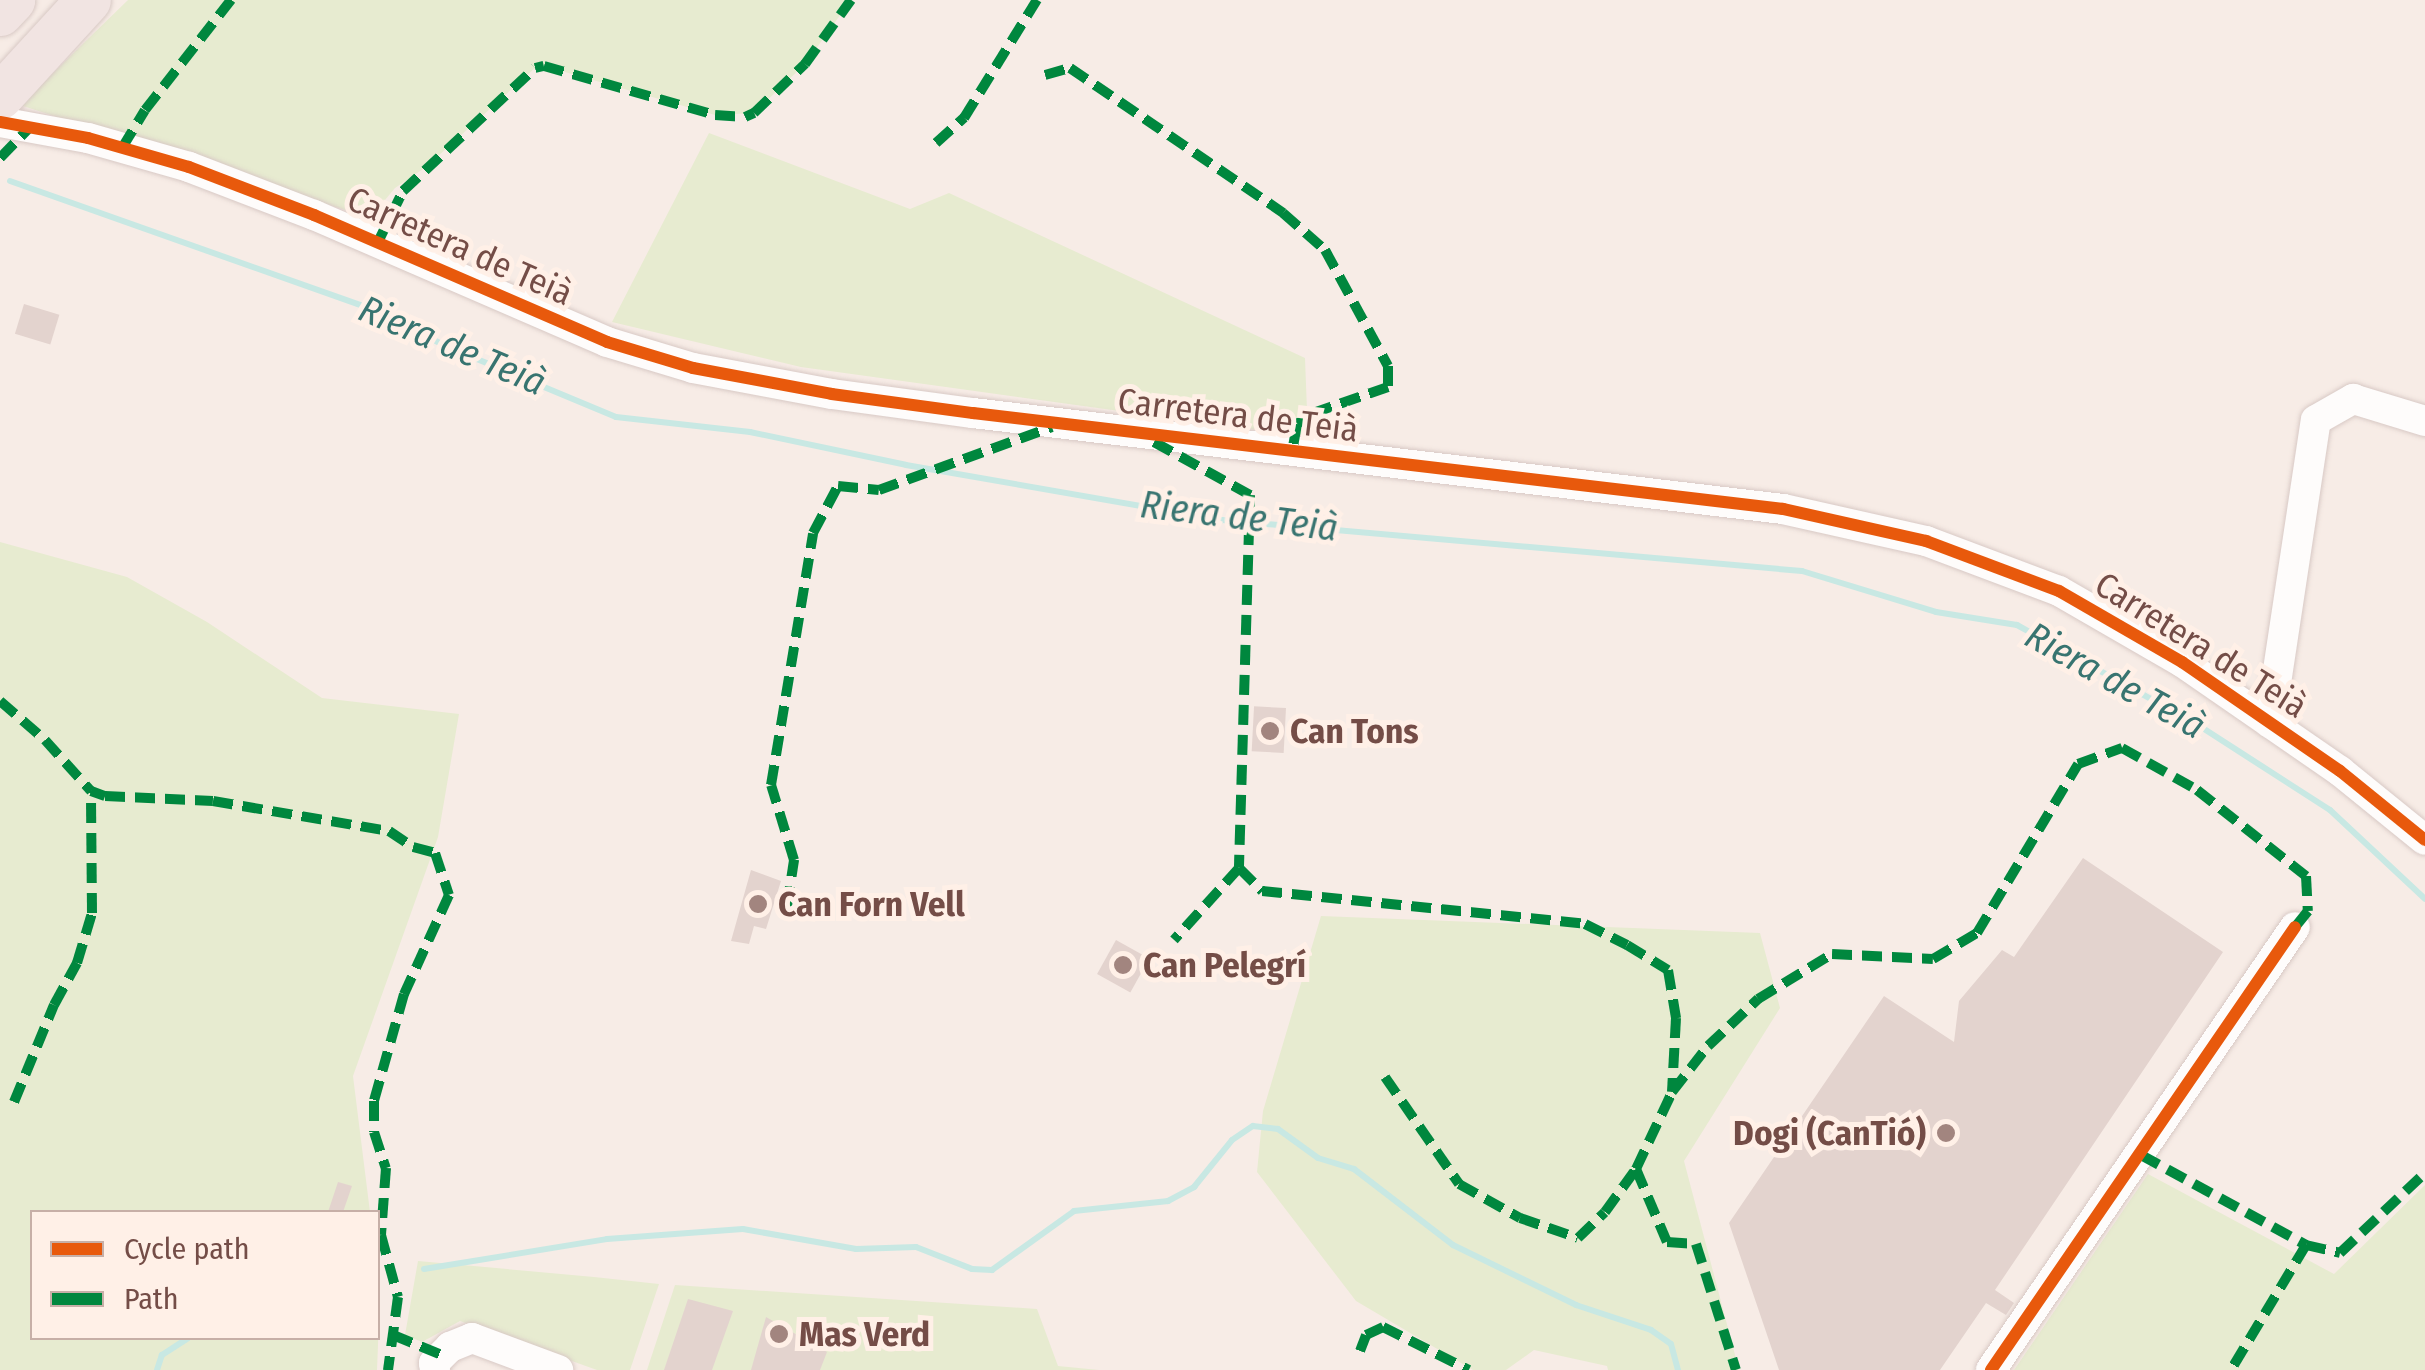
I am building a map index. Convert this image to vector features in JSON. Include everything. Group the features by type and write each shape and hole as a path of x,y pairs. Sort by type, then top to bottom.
{"highway":[{"path":"0,12 12,0"},
{"path":"12,82 88,0"}],"street":[{"path":"12,82 104,0"},
{"name":"Carretera de Teià","path":"0,122 88,138 188,167 314,214 607,342 693,368 832,394 955,411 1783,509 1926,541 2059,591 2182,662 2340,771 2425,840"},
{"path":"2270,723 2316,420 2353,400 2425,421"},
{"path":"1991,1370 2295,927"},
{"path":"435,1370 434,1363 450,1347 472,1338 540,1367"}],"green space":[{"path":"128,0 851,0 805,64 754,113 715,115 544,66 535,68 426,167 395,188 370,218 20,105"},
{"path":"709,133 910,209 949,193 1305,358 1308,437 801,367 612,322"},
{"path":"0,542 127,577 207,622 322,698 459,714 438,837 353,1076 370,1210 30,1210 30,1340 378,1340 377,1370 0,1370"},
{"path":"1321,916 1760,933 1780,1008 1684,1161 1739,1370 1608,1370 1607,1366 1534,1350 1506,1370 1473,1370 1356,1301 1257,1172 1263,1111"},
{"path":"2148,1174 2334,1274 2425,1185 2425,1370 2014,1370"},
{"path":"418,1261 659,1284 630,1370 597,1370 460,1321 422,1342 405,1335"},
{"path":"675,1285 1037,1309 1058,1366 1099,1370 647,1370"}],"building":[{"path":"24,304 59,315 50,344 15,334"},
{"name":"Can Tons","path":"1254,706 1286,708 1284,753 1252,751"},
{"name":"Dogi (CanTió)","path":"2083,858 2223,952 1995,1290 2014,1303 2006,1315 1986,1303 1940,1370 1779,1370 1729,1223 1884,996 1954,1042 1959,1001 2002,950 2014,957"},
{"name":"Can Forn Vell","path":"751,870 781,881 766,929 754,926 749,944 731,941"},
{"name":"Can Pelegrí","path":"1116,940 1149,958 1130,993 1097,974"},
{"path":"338,1182 352,1186 344,1210 329,1210"},
{"path":"688,1299 733,1311 712,1370 664,1370"},
{"name":"Mas Verd","path":"766,1317 827,1352 820,1370 751,1370"}],"waterway":[{"name":"Riera de Teià","path":"10,181 369,308 448,347 616,417 750,432 906,465 1222,520 1802,571 1936,612 2017,625 2198,725 2330,810 2425,899"},
{"path":"424,1269 607,1239 743,1229 856,1249 916,1247 972,1269 992,1270 1074,1211 1168,1201 1194,1187 1232,1140 1253,1126 1278,1129 1318,1158 1354,1169 1453,1245 1576,1305 1651,1330 1671,1344 1678,1370"},
{"path":"157,1370 162,1355 185,1340"}],"marked path":[{"path":"122,148 145,110 231,0"},
{"path":"378,242 403,191 535,68 544,66 715,115 745,117 805,64 851,0"},
{"path":"936,143 964,118 1037,0"},
{"path":"1045,75 1070,68 1283,213 1325,250 1388,366 1388,387 1310,414 1297,424 1292,451"},
{"path":"0,158 31,126"},
{"path":"787,906 794,860 771,785 813,533 838,486 879,490 1052,427"},
{"path":"1154,442 1250,495 1239,868 1174,940"},
{"path":"0,701 45,740 91,791 105,796 213,801 389,831 413,847 435,853 449,895 404,994 374,1101 374,1132 386,1168 381,1235 398,1297 388,1370"},
{"path":"1385,1077 1459,1184 1520,1218 1578,1238 1605,1212 1636,1169 1672,1092 1708,1046 1758,999 1832,954 1933,959 1977,933 2078,764 2122,748 2197,790 2306,876 2308,911 2295,927"},
{"path":"14,1102 54,1005 77,963 92,913 91,791"},
{"path":"1239,868 1262,891 1585,924 1627,945 1668,970 1676,1018 1672,1092"},
{"path":"2141,1155 2306,1245 2231,1370"},
{"path":"1636,1169 1667,1242 1696,1244 1736,1370"},
{"path":"2306,1245 2340,1253 2425,1173"},
{"path":"1360,1351 1366,1335 1383,1327 1469,1370"},
{"path":"393,1335 442,1355"}],"cycle path":[{"path":"0,122 88,138 189,167 314,215 607,342 693,368 832,394 973,413 1783,509 1926,541 2059,591 2182,662 2340,771 2425,840"},
{"path":"1991,1370 2295,927"}],"place":[{"name":"Can Tons","path":"1270,731"},
{"name":"Can Forn Vell","path":"758,904"},
{"name":"Can Pelegrí","path":"1123,965"},
{"name":"Dogi (CanTió)","path":"1946,1133"},
{"name":"Mas Verd","path":"779,1334"}]}
